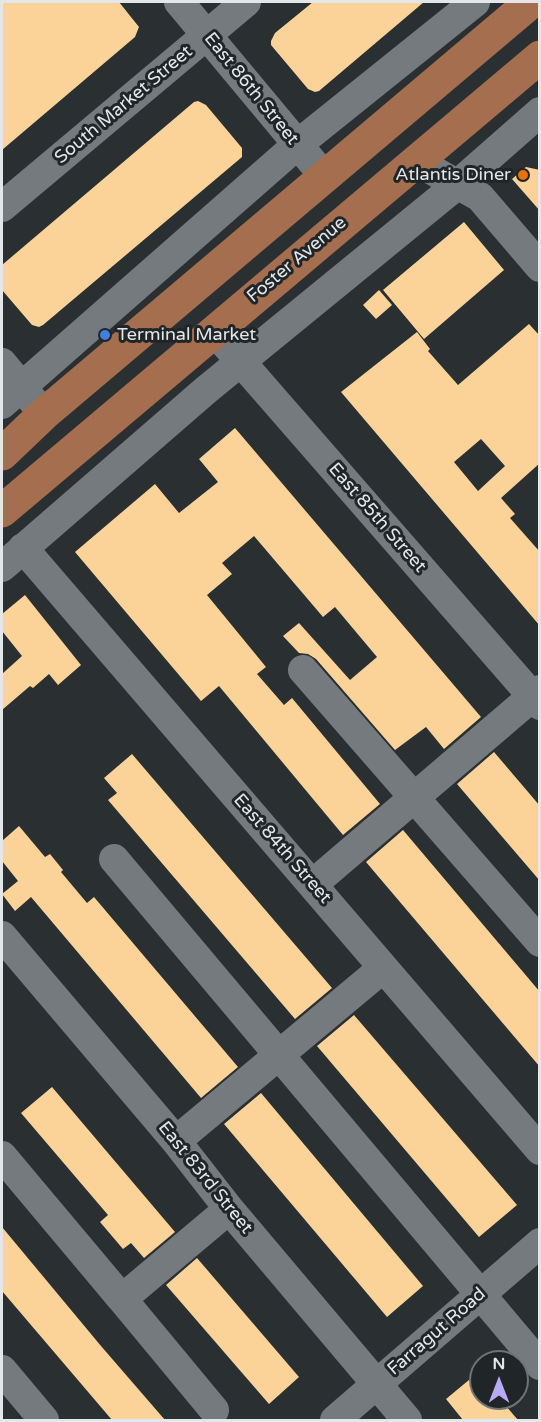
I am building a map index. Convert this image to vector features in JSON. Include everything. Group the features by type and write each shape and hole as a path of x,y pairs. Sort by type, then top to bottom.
{"main road":[{"path":"2,454 44,414 531,2"},
{"name":"Foster Avenue","path":"2,512 540,57"}],"street":[{"name":"East 86th Street","path":"179,2 324,176"},
{"name":"South Market Street","path":"2,207 246,2"},
{"path":"12,396 297,145 475,2"},
{"path":"12,558 241,362 457,185 540,112"},
{"path":"416,161 480,197 540,267"},
{"name":"East 85th Street","path":"214,331 537,697"},
{"path":"2,363 12,396 44,414"},
{"name":"East 84th Street","path":"12,558 313,884 540,1150"},
{"path":"303,670 540,942"},
{"path":"313,884 537,697"},
{"path":"114,860 540,1365"},
{"name":"East 83rd Street","path":"2,936 176,1141 229,1209 407,1420"},
{"path":"176,1141 383,968"},
{"path":"2,1156 214,1410"},
{"path":"122,1299 229,1209"},
{"name":"Farragut Road","path":"335,1420 540,1244"},
{"path":"2,1370 44,1420"}],"building":[{"path":"2,2 119,2 139,27 135,37 2,150"},
{"path":"313,2 424,2 315,92 308,89 271,45 275,33"},
{"path":"198,101 206,105 242,148 242,157 43,325 39,327 32,325 2,290 2,265"},
{"path":"526,167 540,170 540,211 512,179"},
{"path":"464,222 504,270 424,339 383,290"},
{"path":"379,290 392,305 376,319 363,305"},
{"path":"529,324 540,336 540,463 501,498 515,514 510,518 540,552 540,626 341,392 417,332 430,349 428,351 458,385","holes":["481,439 505,466 478,491 454,462"]},
{"path":"235,428 481,717 444,749 426,727 395,750 316,659 308,654 299,653 283,636 299,623 350,680 377,657 335,607 323,617 254,536 222,563 232,574 207,595 266,667 257,674 284,705 292,698 380,804 343,835 219,686 201,701 75,552 155,484 179,513 218,482 199,459"},
{"path":"25,595 81,665 58,685 49,674 33,688 30,686 2,710 2,674 22,656 2,631 2,614"},
{"path":"494,752 540,806 540,881 457,784"},
{"path":"132,754 332,988 295,1019 108,800 117,793 104,778"},
{"path":"19,826 45,857 50,854 63,870 61,872 87,903 94,897 238,1067 201,1098 31,897 15,911 2,894 18,881 2,861 2,841"},
{"path":"403,830 540,992 540,1067 366,862"},
{"path":"354,1015 517,1205 479,1237 317,1046"},
{"path":"52,1087 175,1232 144,1258 131,1243 123,1249 100,1222 108,1215 21,1113"},
{"path":"261,1093 423,1286 387,1317 224,1124"},
{"path":"2,1227 165,1420 112,1420 2,1291"},
{"path":"197,1258 299,1377 269,1404 166,1285"},
{"path":"469,1380 469,1410 509,1410 518,1420 463,1420 446,1399"}],"place":[{"name":"Atlantis Diner","path":"523,175"},
{"name":"Terminal Market","path":"105,335"}]}
